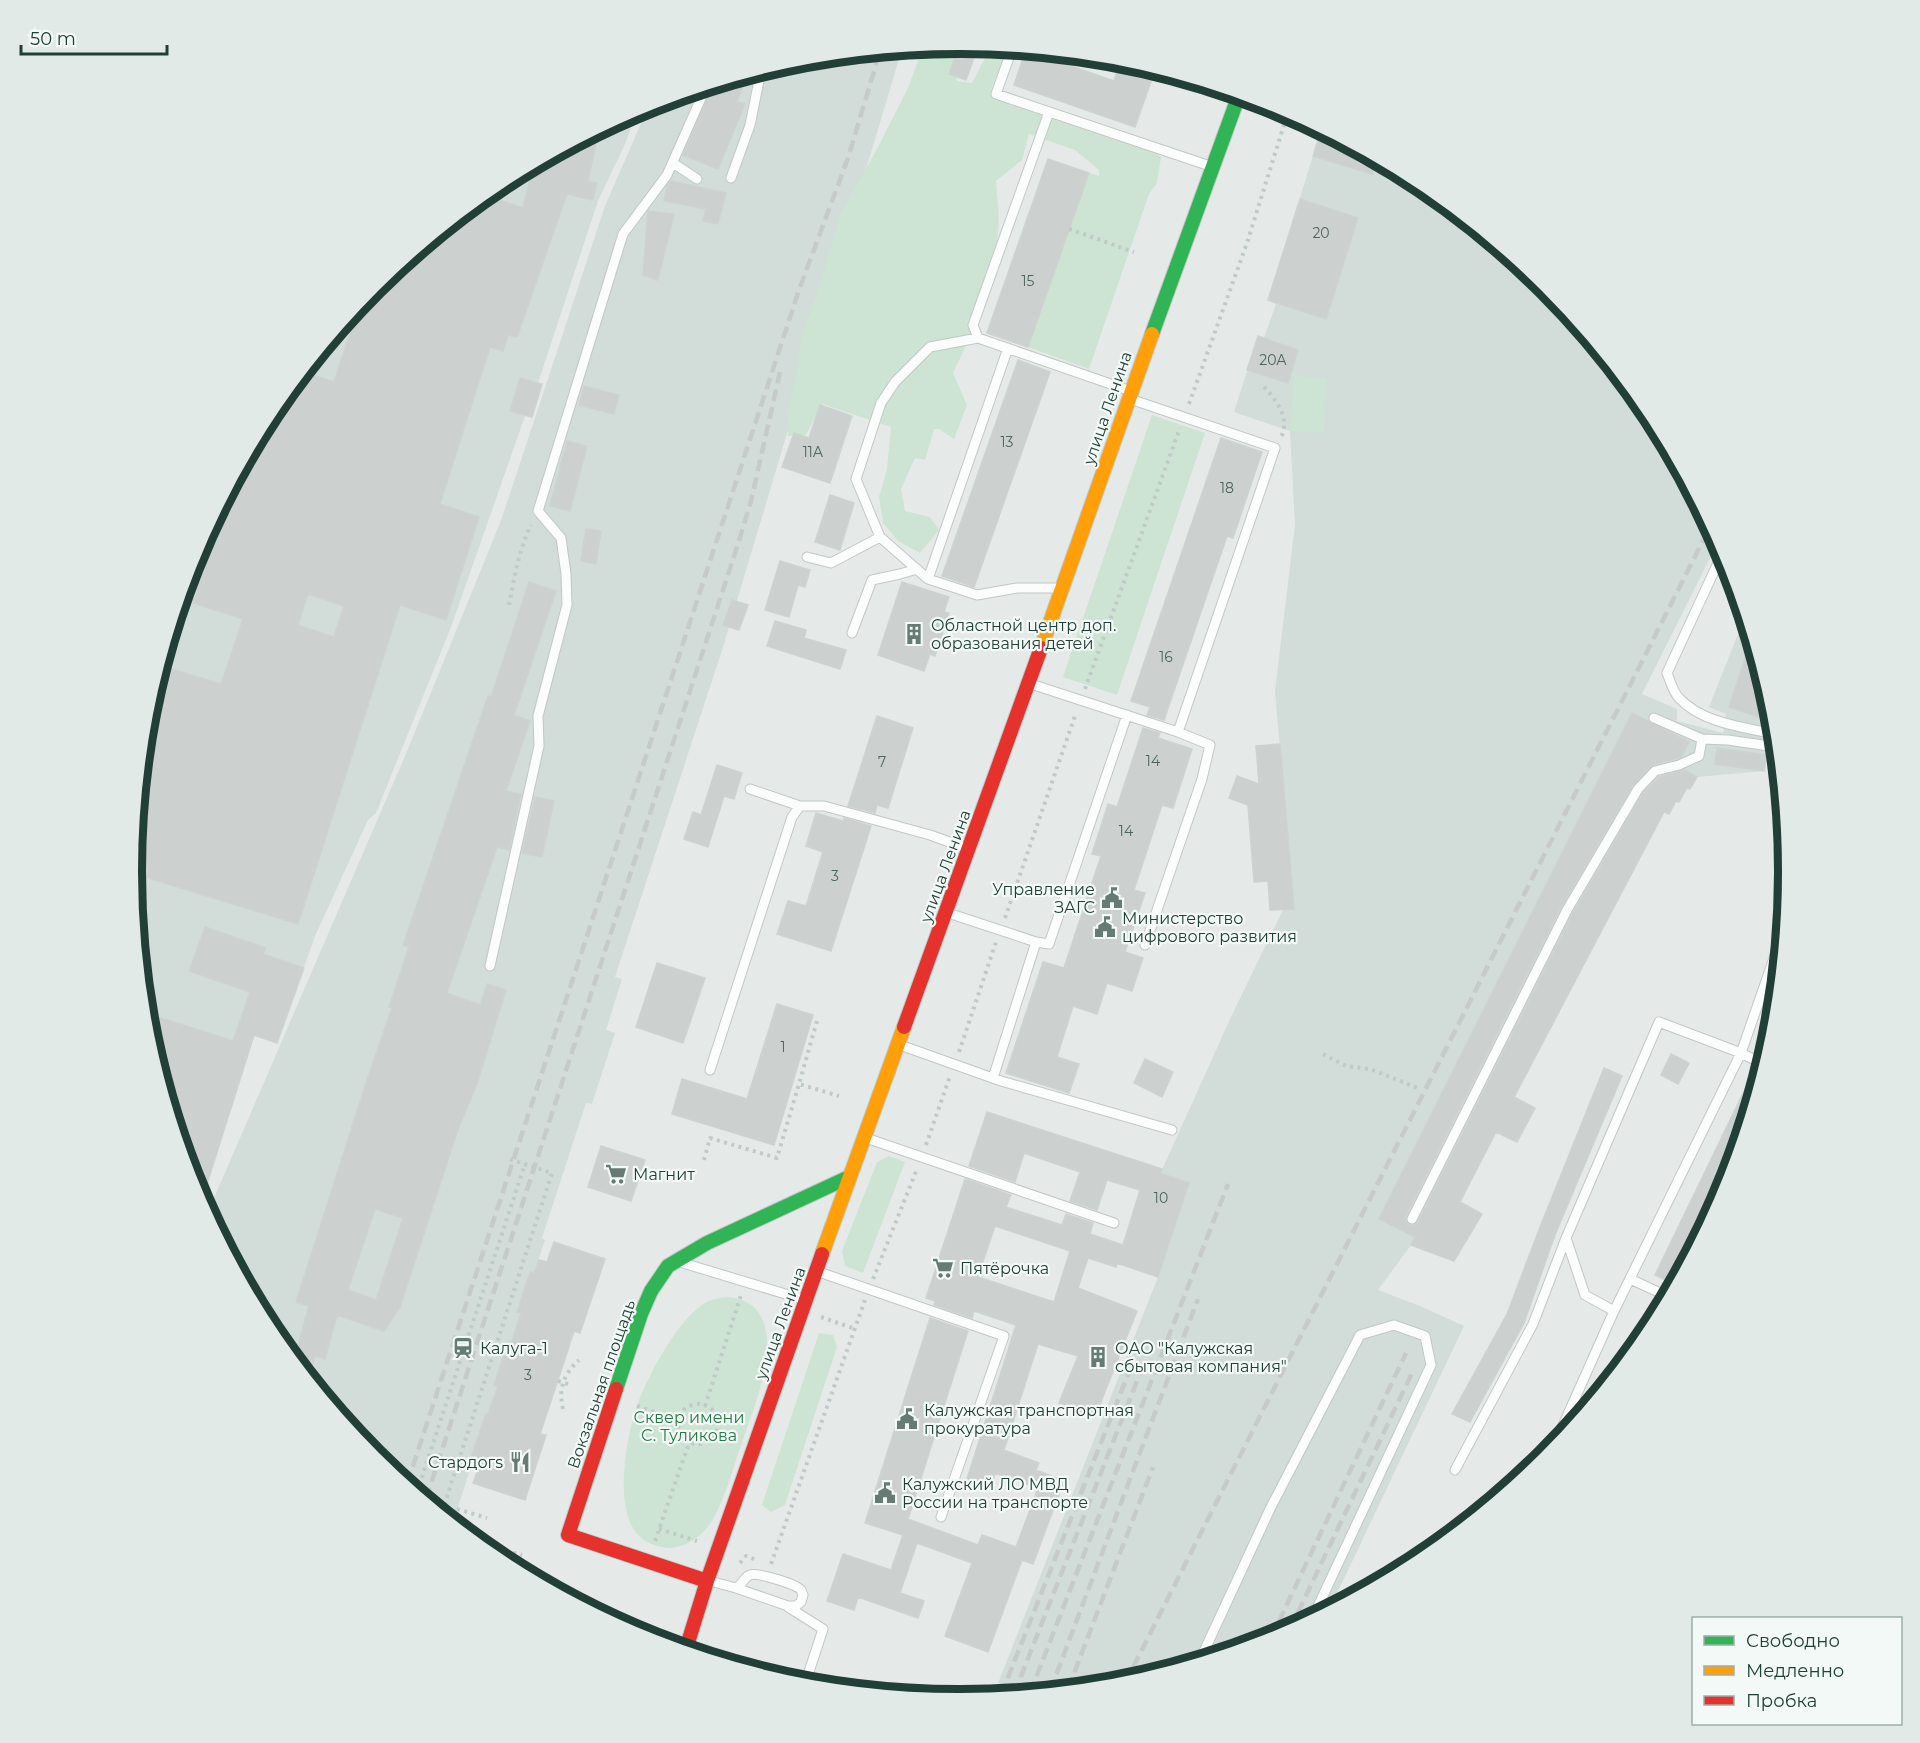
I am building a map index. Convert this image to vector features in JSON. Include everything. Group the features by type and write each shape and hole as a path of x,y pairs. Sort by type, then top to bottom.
{"main road":[{"name":"улица Ленина","path":"688,1643 707,1581 805,1300 1029,684 1129,394 1236,102"},
{"name":"Вокзальная площадь","path":"707,1581 568,1535 643,1308 651,1291 669,1266 707,1243 849,1177"}],"lane":[{"path":"1010,56 996,94 1213,166"},
{"path":"731,178 750,125 759,79"},
{"path":"490,966 539,746 538,716 567,605 561,538 538,511 623,234 668,175 702,95"},
{"path":"978,338 973,325 1049,112"},
{"path":"673,163 697,179"},
{"path":"1062,588 1017,588 976,595 928,579 880,537 856,478 881,404 895,382 930,347 978,338 1185,417 1275,448 1178,732"},
{"path":"928,579 1008,348"},
{"path":"807,557 831,563 880,537"},
{"path":"1718,566 1667,673 1677,697 1697,713 1765,732"},
{"path":"852,633 872,580 917,569"},
{"path":"1029,684 1178,732 1210,745 1202,779 1145,945"},
{"path":"945,912 1000,931 1049,944 1127,715"},
{"path":"1654,718 1702,739 1768,746"},
{"path":"1412,1219 1567,910 1638,789 1655,771 1679,765 1699,756 1702,739"},
{"path":"750,789 800,806 824,806 930,835 968,849"},
{"path":"710,1070 792,817 800,806"},
{"path":"993,1078 1036,942"},
{"path":"1564,1422 1614,1311 1741,1053 1772,963"},
{"path":"1455,1470 1533,1324 1566,1238 1659,1022 1755,1060"},
{"path":"897,1044 993,1078 1172,1130"},
{"path":"863,1138 1114,1223"},
{"path":"1566,1238 1585,1295 1614,1311"},
{"path":"678,1261 805,1300"},
{"path":"816,1272 869,1288 1004,1336 941,1517"},
{"path":"1630,1279 1660,1293"},
{"path":"1204,1652 1270,1509 1360,1335 1394,1325 1425,1336 1431,1365 1318,1607"},
{"path":"736,1588 751,1575 797,1587 803,1595 801,1602 796,1606 788,1606"},
{"path":"707,1581 736,1588 788,1606 823,1629 808,1674"}],"path":[{"path":"771,1565 869,1288 922,1158 1081,700 1247,243 1285,121"},
{"path":"1069,229 1134,252"},
{"path":"1264,387 1276,399 1284,422 1284,432 1275,448"},
{"path":"508,605 526,537 538,511"},
{"path":"704,1160 710,1138 777,1158 817,1021"},
{"path":"1323,1054 1346,1066 1370,1070 1418,1088"},
{"path":"799,1084 839,1096"},
{"path":"444,1505 552,1173 509,1159"},
{"path":"419,1485 525,1164"},
{"path":"705,1406 742,1292"},
{"path":"816,1316 855,1329"},
{"path":"563,1409 560,1396 564,1382 568,1370 579,1360"},
{"path":"558,1381 571,1385"},
{"path":"697,1404 712,1410 717,1418 718,1426 716,1433 704,1443 689,1443 679,1432 678,1420 688,1406 697,1404"},
{"path":"637,1406 678,1420"},
{"path":"654,1545 689,1443"},
{"path":"458,1509 487,1518"},
{"path":"659,1529 697,1541"},
{"path":"510,1554 511,1552 522,1555"}],"shaded area":[{"path":"900,57 724,644 615,977 622,979 606,1030 615,1033 592,1104 586,1103 542,1238 545,1240 534,1273 530,1272 517,1311 521,1313 494,1384 498,1386 488,1414 485,1414 469,1462 472,1464 455,1515 382,1450 345,1411 311,1369 280,1326 252,1280 213,1201 408,749 502,518 605,206 644,118 697,97 748,82 853,61"},
{"path":"633,122 598,201 538,383 542,384 532,417 525,416 451,627 376,813 368,820 315,936 277,1043 254,1036 206,1186 170,1083 158,1031 149,978 142,872 149,765 158,712 170,660 205,559 227,510 280,417 345,332 382,293 462,223 506,192 598,138"},
{"path":"1319,137 1414,192 1458,223 1499,257 1575,332 1640,417 1693,510 1712,553 1642,694 1677,709 1677,721 1723,733 1726,714 1709,707 1740,629 1762,712 1769,755 1767,755 1764,771 1697,777 1679,802 1676,801 1664,812 1515,1097 1535,1108 1517,1142 1496,1132 1460,1201 1482,1214 1454,1261 1411,1245 1378,1290 1464,1326 1335,1598 1273,1627 1223,1646 1172,1661 1067,1682 996,1688 1158,1277 1189,1183 1160,1173 1230,1019 1283,910 1294,908 1275,691 1295,525 1290,431 1234,412 1258,337 1264,338 1276,304 1268,300"}],"green space":[{"path":"953,54 957,81 972,83 986,55 1005,56 992,87 1016,106 1072,120 1142,143 1161,157 1157,183 1149,194 1089,369 1028,347 1089,173 1099,176 1099,170 1075,150 1029,134 1022,160 996,181 999,226 992,269 975,322 953,373 967,405 954,439 939,429 934,429 925,460 915,458 901,489 905,511 930,517 939,530 920,553 898,541 883,523 879,497 887,469 891,427 822,404 806,435 788,436 788,411 801,339 841,213 908,88 920,56"},
{"path":"1294,376 1327,378 1324,433 1290,431"},
{"path":"1152,415 1205,433 1117,695 1063,677"},
{"path":"889,1156 905,1162 863,1273 845,1266 842,1251 877,1162"},
{"name":"Сквер имени С. Туликова","path":"728,1297 749,1304 762,1318 767,1337 766,1359 761,1383 726,1489 712,1521 702,1533 686,1544 674,1548 658,1546 645,1541 635,1532 625,1500 625,1466 634,1416 656,1364 673,1336 692,1313 705,1303"},
{"path":"819,1333 833,1335 837,1347 785,1505 771,1512 762,1505"}],"building":[{"path":"956,54 975,55 966,80 949,74"},
{"path":"1024,57 1054,60 1114,81 1118,70 1152,78 1135,127 1014,85"},
{"path":"745,83 737,101 745,104 718,169 683,155 708,94"},
{"path":"1319,137 1374,167 1372,174 1313,156"},
{"path":"597,138 588,181 597,183 593,200 567,194 517,337 508,335 503,351 490,347 440,504 479,517 446,620 400,605 298,924 142,876 149,765 168,668 221,684 243,619 193,603 214,538 252,463 280,417 311,374 334,382 353,323 382,293 462,223 496,199 523,208 530,177","holes":["308,594 344,606 334,637 298,625"]},
{"path":"1048,159 1089,173 1028,347 987,333"},
{"path":"671,181 726,193 718,224 703,221 706,209 664,201 667,186"},
{"path":"1300,199 1358,218 1326,319 1268,300"},
{"path":"648,211 674,214 658,280 643,275"},
{"path":"1258,336 1298,350 1288,383 1247,370"},
{"path":"1018,360 1050,372 974,587 942,576"},
{"path":"520,378 542,384 532,417 510,411"},
{"path":"584,386 619,395 614,414 579,405"},
{"path":"820,405 852,416 830,483 782,467 794,433 809,438"},
{"path":"1221,438 1262,452 1233,538 1227,536 1164,720 1147,715 1150,707 1131,701"},
{"path":"567,441 587,446 570,511 550,506"},
{"path":"830,495 854,503 840,550 815,542"},
{"path":"586,529 601,531 596,564 581,561"},
{"path":"780,561 810,570 805,587 798,585 789,617 765,610"},
{"path":"529,582 556,591 514,715 530,721 506,791 521,794 509,850 497,847 447,993 480,1005 487,984 506,990 477,1084 458,1129 400,1307 384,1331 337,1315 325,1359 315,1356 311,1369 297,1349 309,1306 296,1302 392,1008 389,1007 409,947 403,945 488,696 491,697","holes":["375,1209 403,1218 376,1300 348,1290"]},
{"name":"Областной центр доп. образования детей","path":"902,582 949,597 944,612 949,613 935,656 930,654 924,671 878,655"},
{"path":"732,600 748,605 739,630 723,625"},
{"path":"775,621 806,630 804,638 846,650 840,669 767,646"},
{"path":"1747,652 1763,719 1729,707"},
{"path":"1632,713 1689,742 1681,757 1653,765 1633,785 1561,907 1406,1216 1405,1220 1408,1225 1413,1226 1418,1222 1573,913 1643,793 1659,777 1685,770 1697,777 1679,802 1676,801 1669,814 1664,812 1514,1097 1535,1108 1517,1142 1496,1132 1460,1202 1482,1214 1454,1261 1411,1245 1415,1237 1379,1219"},
{"path":"877,716 913,728 888,808 877,805 875,813 848,806"},
{"path":"1143,728 1160,733 1158,738 1192,749 1173,808 1162,805 1134,890 1145,893 1125,952 1143,958 1132,991 1107,983 1097,1014 1073,1006 1057,1057 1079,1064 1069,1093 1006,1073 1043,962 1064,968 1101,856 1092,854 1108,804 1117,807"},
{"path":"1280,744 1294,909 1270,910 1268,881 1254,882 1248,805 1229,798 1237,776 1259,784 1256,746"},
{"path":"1717,748 1767,755 1764,771 1715,764"},
{"path":"717,765 742,773 734,799 724,796 708,847 684,839 693,812 701,815"},
{"path":"535,797 554,801 542,857 522,853"},
{"path":"816,813 871,826 831,951 777,934 788,901 806,906 823,852 806,846"},
{"path":"205,927 266,948 263,954 304,968 277,1043 254,1035 206,1187 170,1083 155,1016 233,1041 250,992 189,971"},
{"path":"657,963 705,978 683,1043 636,1027"},
{"path":"777,1004 813,1015 774,1145 672,1114 682,1079 747,1099"},
{"path":"1671,1054 1689,1063 1678,1084 1661,1075"},
{"path":"1145,1059 1173,1072 1162,1097 1134,1083"},
{"path":"1604,1068 1622,1076 1555,1235 1524,1323 1470,1422 1452,1414 1507,1314"},
{"path":"1747,1085 1749,1086 1734,1134 1693,1233 1667,1281 1655,1275"},
{"path":"987,1112 1162,1169 1160,1173 1189,1183 1158,1277 1117,1263 1116,1267 1088,1258 1078,1288 1137,1311 1095,1417 1059,1403 1078,1356 1038,1344 1004,1450 1039,1463 1036,1470 1064,1481 1033,1564 1022,1560 988,1652 945,1636 972,1563 917,1543 900,1593 924,1601 918,1618 858,1597 854,1610 827,1601 843,1554 891,1570 903,1535 865,1523 930,1318 968,1331 908,1519 978,1545 982,1535 1016,1547 1038,1488 995,1473 990,1490 966,1482 1016,1325 974,1311 972,1318 934,1305 935,1301 926,1298 965,1179 1011,1195 1006,1207 1062,1225 1066,1214 1093,1223 1090,1234 1123,1245 1140,1190 1107,1180 1097,1210 1070,1201 1080,1172 1024,1153 1015,1182 969,1166","holes":["995,1226 1070,1251 1054,1302 978,1277"]},
{"name":"Магнит","path":"601,1146 645,1160 631,1201 588,1187"},
{"name":"Калуга-1","path":"554,1242 605,1259 580,1333 574,1331 540,1434 546,1435 525,1500 473,1483 479,1466 469,1463 498,1386 494,1385 508,1342 511,1344 521,1313 517,1312 530,1272 534,1273 539,1260 547,1262"}],"railway":[{"path":"410,1476 799,290 848,158 878,59"},
{"path":"428,1492 739,541 751,501 780,372"},
{"path":"1131,1670 1705,537"},
{"path":"1033,1685 1228,1184"},
{"path":"1053,1683 1198,1299"},
{"path":"1277,1625 1406,1353"},
{"path":"1296,1617 1413,1371"},
{"path":"1004,1687 1129,1372"},
{"path":"1017,1687 1139,1376"},
{"path":"1071,1681 1153,1467"}],"traffic: fast":[{"path":"1152,334 1236,102"},
{"path":"616,1389 641,1314 651,1291 668,1266 707,1243 849,1177"}],"traffic: slow":[{"path":"1041,648 1152,334"},
{"path":"822,1254 904,1027"}],"traffic: jam":[{"path":"904,1027 1041,648"},
{"path":"688,1643 707,1581 822,1254"},
{"path":"616,1389 568,1535 707,1581"}],"place":[{"name":"Областной центр доп. образования детей","path":"914,634"},
{"name":"Управление ЗАГС","path":"1112,898"},
{"name":"Министерство цифрового развития","path":"1105,927"},
{"name":"Магнит","path":"616,1174"},
{"name":"Пятёрочка","path":"943,1268"},
{"name":"Калуга-1","path":"463,1348"},
{"name":"ОАО \"Калужская сбытовая компания\"","path":"1098,1357"},
{"name":"Калужская транспортная прокуратура","path":"907,1419"},
{"name":"Стардогs","path":"520,1462"},
{"name":"Калужский ЛО МВД России на транспорте","path":"885,1493"}]}
